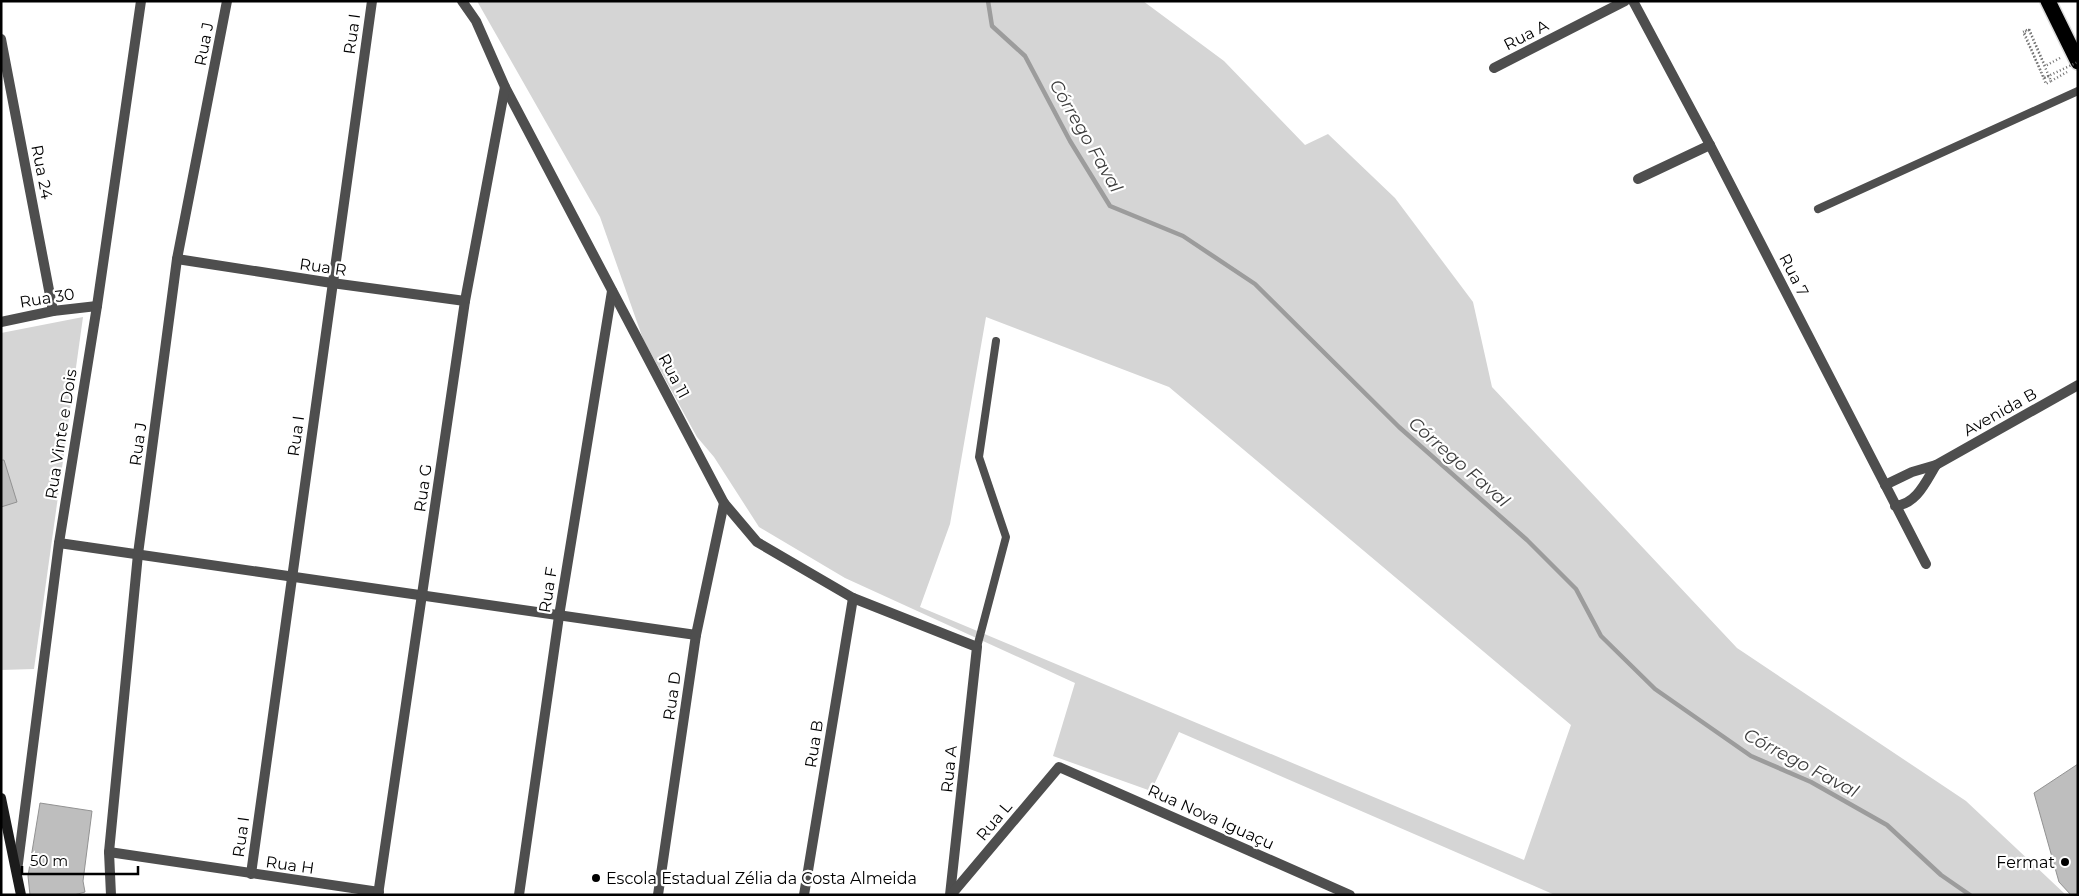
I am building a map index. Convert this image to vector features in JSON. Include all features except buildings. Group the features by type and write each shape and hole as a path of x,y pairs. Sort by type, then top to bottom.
{"highway":[{"path":"2048,1 2078,62"}],"street":[{"name":"Rua Vinte e Dois","path":"17,871 59,542 97,306 141,1"},
{"name":"Rua J","path":"111,895 109,852 138,554 177,259 228,1"},
{"name":"Rua I","path":"251,874 372,1"},
{"name":"Rua 11","path":"462,1 476,21 506,87 724,502 756,542 853,598 977,647"},
{"name":"Rua A","path":"1494,68 1625,1"},
{"name":"Rua 7","path":"1633,1 1710,145 1926,564"},
{"name":"Rua 24","path":"1,39 53,311"},
{"name":"Rua G","path":"378,894 465,301 506,87"},
{"path":"1638,180 1710,145"},
{"name":"Rua R","path":"177,259 332,284 465,301"},
{"name":"Rua F","path":"519,895 559,616 612,291"},
{"name":"Rua 30","path":"1,322 53,311 97,306"},
{"name":"Avenida B","path":"1885,485 1912,472 1936,465 2078,385"},
{"name":"Avenida B","path":"1895,506 1902,505 1916,496 1936,465"},
{"name":"Rua D","path":"658,895 696,635 724,502"},
{"path":"59,542 291,578 696,635"},
{"name":"Rua B","path":"804,895 853,598"},
{"name":"Rua A","path":"951,895 977,647"},
{"name":"Rua L","path":"951,895 1059,767"},
{"name":"Rua Nova Iguaçu","path":"1059,767 1350,895"},
{"path":"1,798 21,895"},
{"name":"Rua H","path":"109,852 378,894"}],"lane":[{"path":"1818,209 2078,91"},
{"path":"977,647 1006,537 978,457 996,342"}],"path":[{"path":"2058,59 2045,66 2029,29 2023,32 2046,84 2078,67"},
{"path":"2040,70 2024,32 2029,30 2051,81"},
{"path":"2044,78 2078,62"},
{"path":"2044,78 2048,76"}],"shaded area":[{"path":"477,1 1143,1 1224,61 1305,145 1328,134 1395,198 1473,302 1492,387 1737,648 1966,801 2066,895 1555,895 1179,732 1151,791 1053,756 1075,683 845,578 759,527 714,457 697,437 643,339 600,217","holes":["986,317 1169,387 1571,725 1524,860 920,607 950,524"]},
{"path":"83,317 34,669 1,670 1,333"}],"waterway":[{"name":"Córrego Faval","path":"988,1 992,26 1025,56 1070,141 1110,206 1183,236 1255,284 1399,427 1527,540 1576,589 1601,636 1655,689 1751,756 1811,782 1887,825 1941,875 1970,895"}],"place":[{"name":"Fermat","path":"2065,862"},
{"name":"Escola Estadual Zélia da Costa Almeida","path":"596,878"}]}
